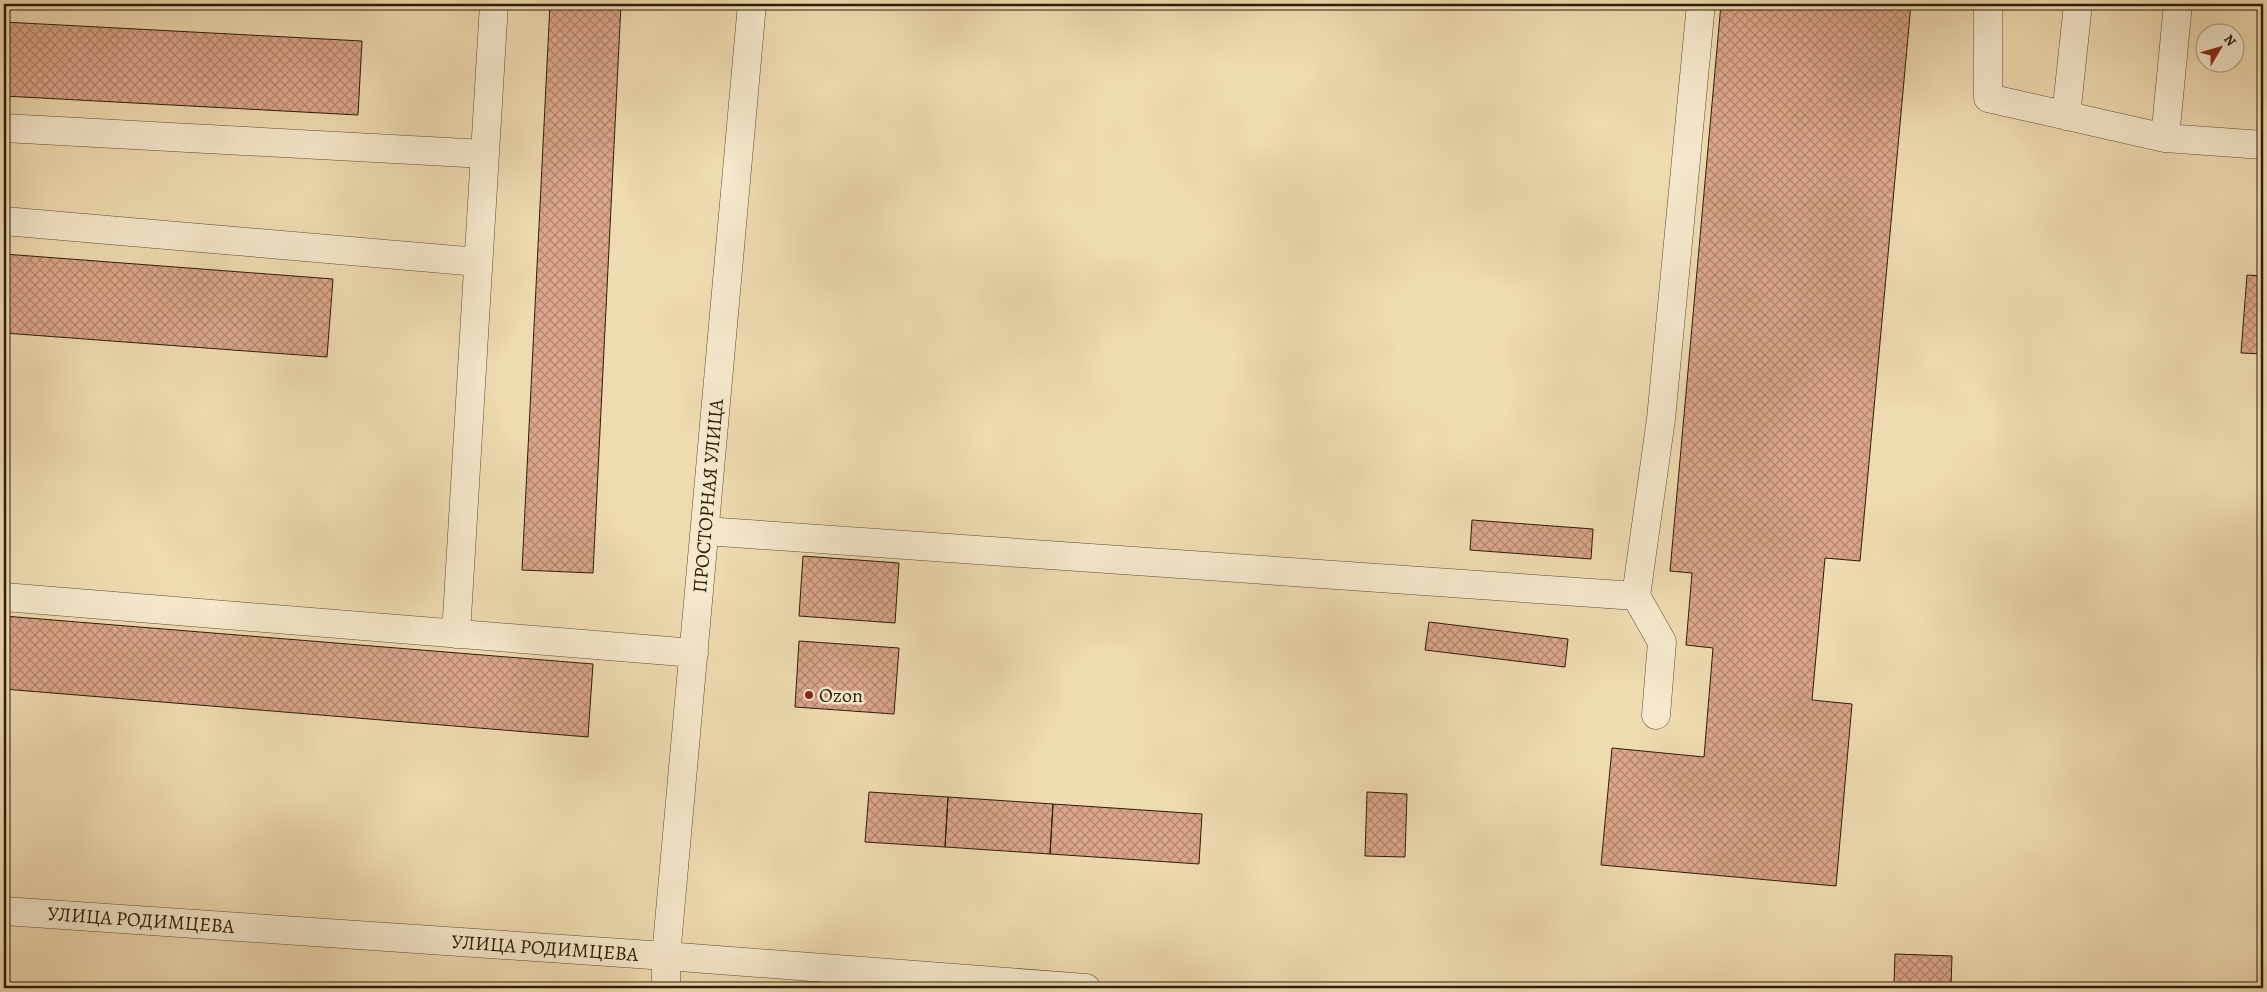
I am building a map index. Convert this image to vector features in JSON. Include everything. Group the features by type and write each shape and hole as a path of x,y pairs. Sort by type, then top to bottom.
{"street":[{"path":"456,634 494,4"},
{"name":"ПРОСТОРНАЯ УЛИЦА","path":"666,988 666,956 752,4"},
{"path":"1656,715 1662,642 1636,596 1661,419 1701,4"},
{"path":"1988,4 1988,98 2165,138 2263,145"},
{"path":"2066,116 2078,4"},
{"path":"2165,138 2178,4"},
{"path":"4,128 485,154"},
{"path":"4,221 478,262"},
{"path":"705,531 1636,596"},
{"path":"4,597 694,652"},
{"name":"УЛИЦА РОДИМЦЕВА","path":"4,911 666,956 1086,988"}],"building":[{"path":"550,4 621,4 593,573 522,570"},
{"path":"1721,4 1911,4 1860,561 1825,558 1812,700 1852,704 1836,886 1601,865 1612,748 1704,757 1713,648 1686,645 1692,573 1670,571"},
{"path":"4,22 362,41 358,115 4,96"},
{"path":"4,254 333,279 327,357 4,333"},
{"path":"2247,275 2263,276 2263,354 2241,353"},
{"path":"1472,520 1593,529 1591,559 1470,550"},
{"path":"803,556 899,563 895,623 799,616"},
{"path":"4,616 593,664 588,737 4,689"},
{"path":"1429,622 1568,639 1565,667 1425,650"},
{"path":"799,641 899,648 894,714 795,707"},
{"path":"869,792 948,797 945,847 865,842"},
{"path":"1367,792 1407,794 1405,857 1365,856"},
{"path":"948,797 1053,804 1050,854 945,847"},
{"path":"1053,804 1202,814 1199,864 1050,854"},
{"path":"1895,954 1952,956 1951,987 1894,984"}],"place":[{"name":"Ozon","path":"809,695"}]}
